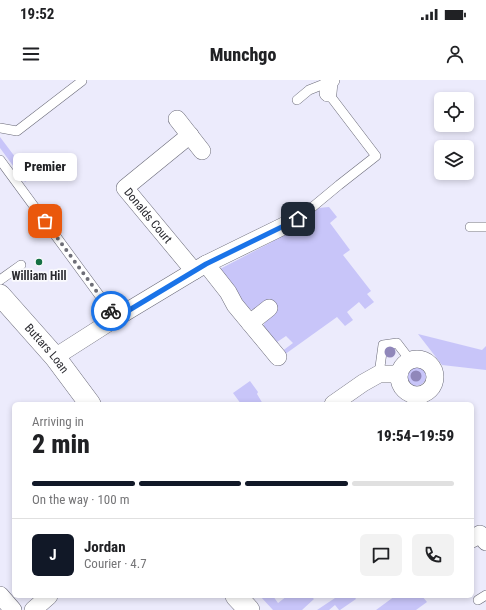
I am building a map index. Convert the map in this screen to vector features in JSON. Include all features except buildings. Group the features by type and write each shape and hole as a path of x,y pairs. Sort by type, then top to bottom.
{"street":[{"path":"177,119 202,151"},
{"name":"Donalds Court","path":"190,135 125,188 200,268"},
{"path":"55,357 116,318 200,268 298,219"},
{"path":"200,268 228,292 235,305 278,357"},
{"name":"Buttars Loan","path":"0,296 55,357 89,402"},
{"path":"250,323 269,308"},
{"path":"420,359 428,363 434,371 435,380 431,389 423,394 414,395 405,391 400,384 399,374 402,366 410,360 420,359"},
{"path":"336,402 379,374 399,374"},
{"path":"474,538 480,534 486,542"},
{"path":"0,595 13,610"},
{"path":"33,610 47,598"},
{"path":"238,598 249,610"}],"lane":[{"path":"0,128 17,131 82,81"},
{"path":"297,100 309,90 329,85 376,156 298,219"},
{"path":"0,160 116,318"},
{"path":"470,227 486,227"},
{"path":"0,280 21,265"},
{"path":"379,374 383,345 397,343 410,360"},
{"path":"478,600 486,595"}],"shaded area":[{"path":"0,137 31,178 25,182 0,148"},
{"path":"329,207 337,217 330,223 350,250 343,255 371,291 367,294 374,302 365,309 359,302 347,312 353,320 345,326 337,317 284,355 281,352 293,343 286,336 274,343 264,331 264,325 267,317 246,308 218,270 272,242 295,226 301,232 314,222 310,215 318,208"},
{"path":"418,334 482,350 486,346 486,370 442,365"},
{"path":"416,366 423,369 426,376 423,383 416,386 409,383 406,376 409,369"},
{"path":"250,381 258,392 257,394 262,402 240,402 233,393"},
{"path":"262,598 274,598 278,603 284,598 314,599 302,610 273,610"},
{"path":"335,598 356,599 340,610 335,605 329,610 317,610"},
{"path":"392,598 424,598 427,602 416,610 376,610"}],"way so far":[{"path":"45,221 111,311"}],"place":[{"name":"Premier","path":"45,221"},
{"name":"William Hill","path":"39,262"}],"route":[{"path":"111,311 116,318 206,264 298,219"}]}
